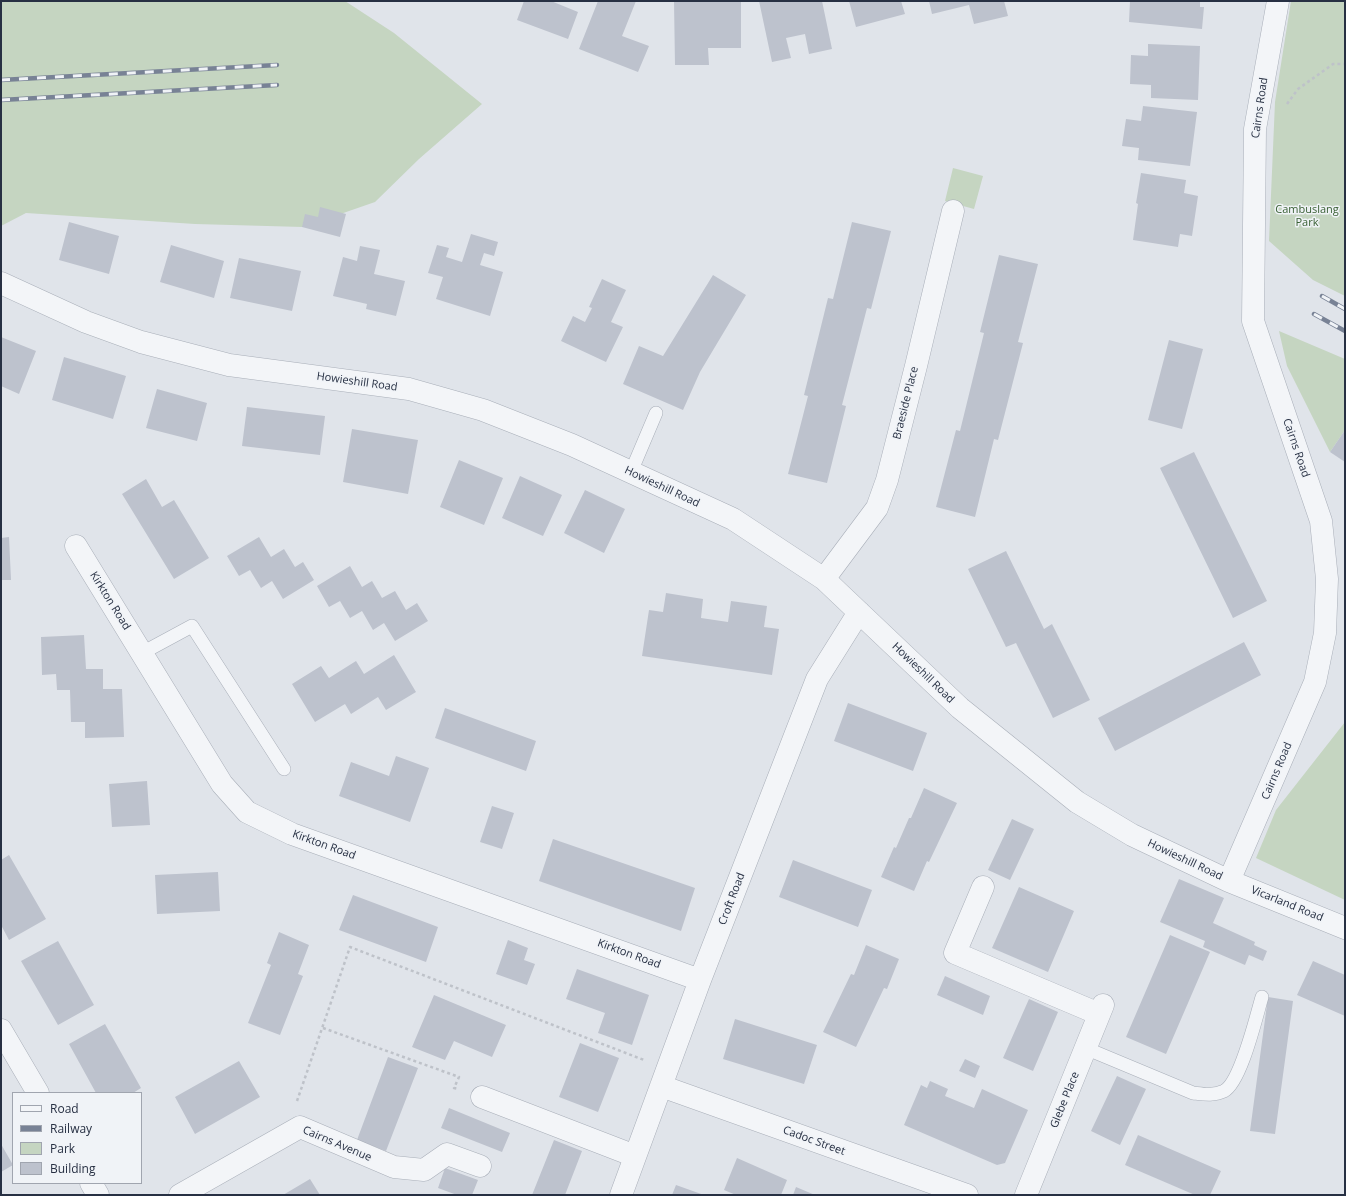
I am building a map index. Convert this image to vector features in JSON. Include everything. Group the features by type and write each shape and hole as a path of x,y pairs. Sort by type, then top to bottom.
{"street":[{"name":"Cairns Road","path":"1229,881 1315,682 1324,633 1327,579 1321,521 1254,321 1255,129 1278,1"},
{"name":"Braeside Place","path":"824,579 877,508 887,480 953,211"},
{"name":"Howieshill Road","path":"1,283 86,322 141,342 229,365 409,389 483,410 572,445 733,519 824,579 960,708 1076,802 1132,835 1229,881"},
{"name":"Kirkton Road","path":"76,546 222,784 247,812 292,834 700,980"},
{"name":"Croft Road","path":"621,1195 700,980 817,679 859,612"},
{"name":"Vicarland Road","path":"1229,881 1345,928"},
{"name":"Glebe Place","path":"983,887 955,953 1101,1009 1026,1195"},
{"path":"1,1030 37,1092"},
{"name":"Cadoc Street","path":"664,1078 967,1195"},
{"path":"482,1097 635,1156"},
{"name":"Cairns Avenue","path":"180,1195 300,1127 394,1167 424,1170 447,1154 480,1166"},
{"path":"92,1184 98,1195"}],"lane":[{"path":"631,472 656,413"},
{"path":"142,653 192,626 284,769"},
{"path":"1085,1048 1193,1093 1212,1095 1225,1091 1238,1075 1262,997"}],"path":[{"path":"1284,107 1298,89 1333,64 1345,64"},
{"path":"300,1127 295,1108 350,946 664,1078"},
{"path":"323,1028 458,1077 454,1088 482,1097"}],"green space":[{"path":"1,1 345,1 394,33 482,104 419,159 375,202 303,227 195,224 26,213 1,226"},
{"name":"Cambuslang Park","path":"1291,1 1345,1 1345,296 1313,280 1269,241 1275,102"},
{"path":"953,168 983,176 974,209 945,201"},
{"path":"1279,331 1345,359 1345,430 1330,452 1287,366"},
{"path":"1345,722 1345,900 1256,858 1276,810"}],"building":[{"path":"524,1 551,1 578,12 568,39 517,20"},
{"path":"598,1 636,1 622,36 649,46 638,72 579,49"},
{"path":"674,1 741,1 741,48 708,48 709,65 675,65"},
{"path":"759,1 822,1 832,49 809,54 805,34 786,38 791,58 772,62"},
{"path":"849,1 901,1 905,14 856,27"},
{"path":"929,1 1004,1 1008,16 974,24 969,5 932,14"},
{"path":"1130,1 1200,1 1200,7 1204,7 1202,29 1129,22"},
{"path":"1148,44 1200,46 1198,100 1151,98 1151,85 1130,84 1131,55 1148,56"},
{"path":"1143,106 1197,112 1190,166 1138,160 1139,148 1122,146 1126,119 1141,121"},
{"path":"1141,173 1186,180 1184,193 1198,196 1192,236 1180,234 1178,247 1133,240 1138,204 1136,203"},
{"path":"320,207 346,214 340,237 302,227 305,214 318,217"},
{"path":"69,222 119,236 109,274 59,260"},
{"path":"852,222 891,231 871,309 867,308 842,405 846,406 827,483 788,474 808,396 804,395 828,298 833,299"},
{"path":"471,234 498,242 494,256 484,253 480,265 503,272 490,316 436,299 443,277 428,273 437,245 449,248 446,257 462,262"},
{"path":"171,245 224,261 214,298 160,282"},
{"path":"360,246 380,250 374,274 405,281 396,316 366,309 367,304 333,296 343,257 357,261"},
{"path":"999,255 1038,264 1018,342 1023,343 998,440 994,439 975,517 936,507 956,430 960,431 984,333 980,332"},
{"path":"239,258 301,271 292,311 230,298"},
{"path":"713,275 746,295 700,372 683,410 623,384 639,346 663,356"},
{"path":"602,279 626,290 611,322 623,327 606,362 561,341 573,316 585,322 592,308 589,307"},
{"path":"1,337 36,351 19,394 1,386"},
{"path":"1169,340 1203,349 1182,429 1148,420"},
{"path":"64,357 126,376 113,419 52,400"},
{"path":"157,389 207,403 197,441 146,428"},
{"path":"247,407 325,416 320,455 242,446"},
{"path":"352,429 418,440 408,494 343,482"},
{"path":"1345,430 1345,462 1330,452"},
{"path":"1194,452 1267,601 1233,618 1160,468"},
{"path":"459,460 503,478 484,525 440,507"},
{"path":"520,476 562,495 543,536 502,518"},
{"path":"146,479 162,507 174,500 209,558 174,579 122,494"},
{"path":"585,490 625,509 604,553 564,533"},
{"path":"9,537 11,580 1,580 1,538"},
{"path":"259,537 271,557 284,549 295,567 303,562 314,580 283,599 272,581 261,588 250,570 239,576 227,556"},
{"path":"1006,551 1044,629 1052,624 1090,700 1053,718 1016,643 1006,647 968,569"},
{"path":"350,566 362,587 372,581 382,598 395,591 406,610 417,603 428,621 395,641 384,623 373,630 362,611 350,618 340,601 329,607 317,586"},
{"path":"666,593 703,599 701,618 728,622 731,601 767,606 764,627 779,629 772,675 642,656 649,610 663,612"},
{"path":"84,635 86,669 103,669 103,689 122,689 124,737 85,738 85,722 71,722 70,690 57,690 56,674 42,675 41,637"},
{"path":"1244,642 1261,675 1115,751 1098,718"},
{"path":"394,655 416,692 386,710 378,697 351,714 345,704 315,722 292,684 321,666 329,678 356,661 364,674"},
{"path":"848,703 927,733 913,771 834,741"},
{"path":"445,708 536,741 526,771 435,738"},
{"path":"396,756 429,768 410,822 339,796 351,762 389,776"},
{"path":"147,781 150,825 112,827 109,784"},
{"path":"924,788 957,803 929,862 927,861 914,891 881,877 894,847 896,848 909,818 911,818"},
{"path":"492,806 514,813 502,849 480,842"},
{"path":"1012,819 1034,829 1010,880 988,870"},
{"path":"553,839 695,888 681,931 539,881"},
{"path":"9,855 46,919 9,940 1,925 1,860"},
{"path":"793,860 872,890 858,927 779,897"},
{"path":"218,872 220,911 157,914 155,875"},
{"path":"1179,879 1224,898 1213,923 1255,942 1254,945 1267,951 1263,961 1249,955 1245,965 1203,947 1205,941 1160,922"},
{"path":"1019,887 1074,911 1048,972 992,948"},
{"path":"353,895 438,927 426,962 339,930"},
{"path":"279,932 309,945 298,974 303,976 280,1035 248,1023 271,965 267,963"},
{"path":"1170,935 1210,952 1166,1054 1126,1037"},
{"path":"508,940 528,948 524,960 535,964 527,985 496,974"},
{"path":"58,941 94,1005 58,1025 21,961"},
{"path":"866,945 899,959 887,989 884,988 856,1047 823,1032 851,974 854,975"},
{"path":"1313,961 1345,975 1345,1016 1297,995"},
{"path":"577,969 649,995 632,1045 598,1033 605,1013 566,999"},
{"path":"945,976 990,996 983,1015 937,995"},
{"path":"434,995 506,1025 492,1057 454,1041 445,1060 412,1047"},
{"path":"1268,997 1293,1001 1275,1134 1250,1131"},
{"path":"1029,999 1058,1012 1033,1071 1003,1058"},
{"path":"735,1019 817,1045 804,1084 723,1059"},
{"path":"105,1024 141,1088 135,1092 95,1092 69,1044"},
{"path":"580,1043 619,1058 598,1112 559,1097"},
{"path":"388,1057 418,1068 386,1151 357,1140"},
{"path":"965,1059 980,1066 975,1078 959,1071"},
{"path":"239,1061 260,1097 195,1134 175,1097"},
{"path":"1117,1076 1146,1089 1120,1145 1091,1131"},
{"path":"930,1081 948,1089 945,1096 974,1108 982,1089 1028,1110 1005,1163 997,1165 904,1125 921,1085 927,1088"},
{"path":"449,1108 510,1133 502,1152 441,1128"},
{"path":"1138,1135 1221,1171 1210,1195 1195,1195 1125,1165"},
{"path":"554,1140 582,1151 565,1195 532,1195"},
{"path":"1,1144 12,1166 1,1172"},
{"path":"737,1158 787,1180 781,1195 736,1195 724,1190"},
{"path":"445,1168 478,1180 472,1195 457,1195 438,1188"},
{"path":"310,1179 320,1195 283,1195"},
{"path":"676,1185 704,1195 672,1195"},
{"path":"796,1187 815,1195 793,1195"}],"railway":[{"path":"1,80 277,65"},
{"path":"1,100 277,85"},
{"path":"1322,296 1345,309"},
{"path":"1314,314 1345,331"}]}
